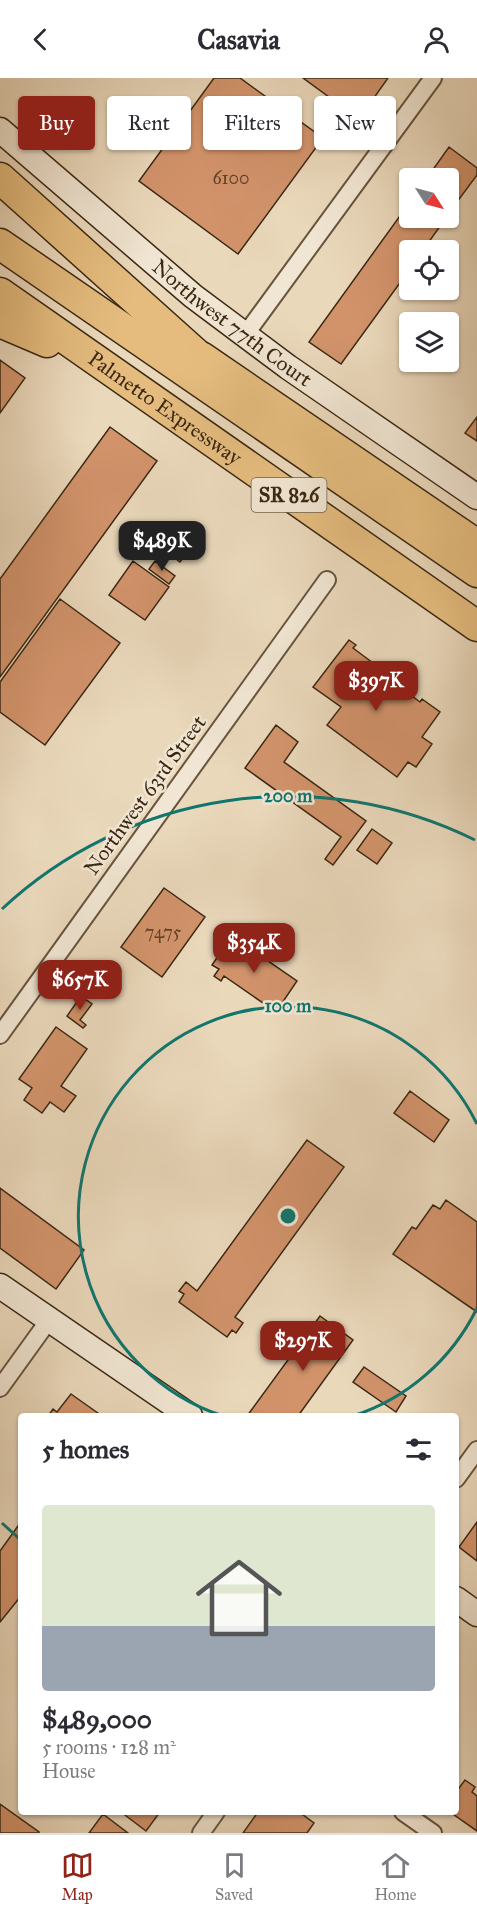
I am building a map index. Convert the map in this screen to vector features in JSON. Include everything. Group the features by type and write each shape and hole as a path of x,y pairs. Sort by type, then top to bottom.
{"highway":[{"path":"0,178 195,353"},
{"name":"SR 826","path":"0,226 195,353 477,545"},
{"path":"0,244 477,572"},
{"path":"0,275 477,603"},
{"name":"Palmetto Expressway","path":"0,293 99,365 477,626"},
{"path":"0,322 99,365"}],"street":[{"path":"245,335 433,78"},
{"name":"Northwest 77th Court","path":"0,130 157,266 245,335 477,497"},
{"name":"Northwest 63rd Street","path":"0,1035 327,580"},
{"path":"0,1286 186,1413"},
{"path":"0,1388 49,1320"},
{"path":"459,1475 477,1450"},
{"path":"459,1601 477,1614"},
{"path":"201,1833 214,1815"},
{"path":"407,1815 433,1833"}],"building":[{"path":"214,78 240,78 265,96 203,96 203,150 302,150 302,123 314,131 314,150 238,254 139,181 162,150 191,150 191,110"},
{"path":"303,78 388,78 375,96 328,96"},
{"path":"449,147 477,168 477,175 459,199 459,168 434,168"},
{"path":"399,217 399,228 439,228 430,240 399,240 399,284 341,364 309,342"},
{"path":"0,360 25,378 0,413"},
{"path":"477,417 477,441 465,433"},
{"path":"110,427 157,461 0,677 0,579"},
{"path":"166,527 192,546 180,562 155,543"},
{"path":"133,561 169,587 145,620 109,595"},
{"path":"155,561 175,576 169,584 149,569"},
{"path":"60,599 120,643 45,745 0,712 0,682"},
{"path":"349,640 356,645 353,648 373,663 371,665 420,702 422,699 440,712 422,737 432,744 416,767 408,762 397,777 327,725 341,707 313,687"},
{"path":"276,725 298,742 284,762 366,821 333,865 325,859 341,837 245,768"},
{"path":"372,829 392,843 377,864 357,850"},
{"path":"164,888 205,917 162,977 121,947"},
{"path":"232,936 297,981 276,1012 224,976 221,981 214,976 219,969 212,965"},
{"path":"81,996 92,1004 80,1020 86,1025 83,1028 67,1016"},
{"path":"56,1027 87,1049 61,1086 76,1096 64,1112 50,1102 42,1113 24,1100 32,1088 19,1079"},
{"path":"410,1091 449,1120 434,1142 394,1113"},
{"path":"307,1140 344,1167 235,1317 243,1323 236,1333 232,1330 227,1337 179,1302 184,1294 179,1291 186,1282 197,1291"},
{"path":"0,1188 84,1250 56,1289 0,1248"},
{"path":"446,1200 477,1222 477,1312 393,1254 412,1227 416,1229 433,1205 440,1209"},
{"path":"320,1316 353,1340 300,1413 249,1413"},
{"path":"364,1367 406,1396 396,1412 353,1382"},
{"path":"71,1394 98,1413 50,1413 53,1409 57,1412"},
{"path":"477,1522 477,1561 459,1547"},
{"path":"18,1526 18,1600 0,1622 0,1551"},
{"path":"465,1780 475,1787 472,1792 477,1796 477,1831 454,1815 459,1815 459,1788"},
{"path":"0,1804 39,1832 39,1833 0,1833"},
{"path":"104,1815 128,1833 89,1833"},
{"path":"125,1815 158,1815 146,1831"},
{"path":"256,1815 303,1815 314,1823 307,1833 243,1833"}]}
